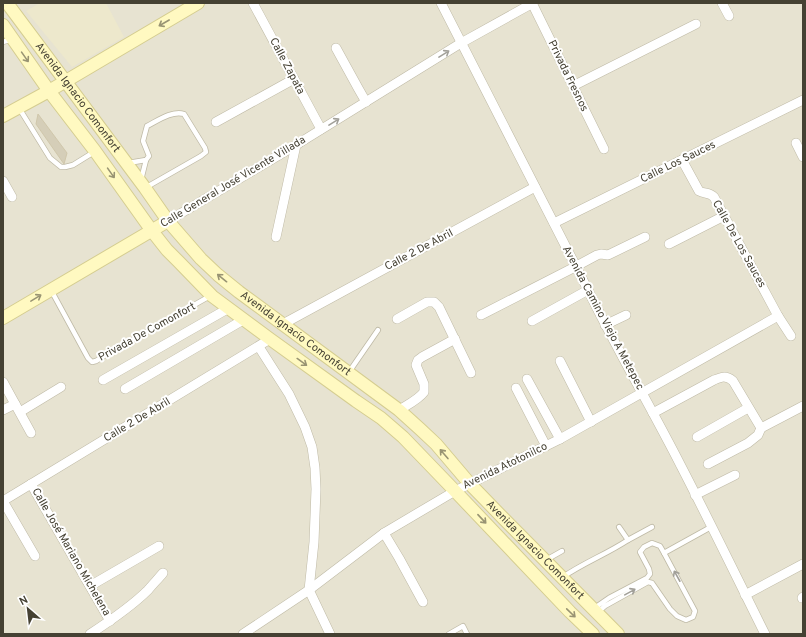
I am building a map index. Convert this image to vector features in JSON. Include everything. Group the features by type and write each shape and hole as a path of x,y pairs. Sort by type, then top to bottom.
{"main road":[{"name":"Avenida Ignacio Comonfort","path":"7,3 127,163 168,221 201,259 218,275 399,410 436,444 470,484 561,578 618,634"},
{"path":"3,116 49,91 198,3"},
{"name":"Avenida Ignacio Comonfort","path":"3,25 8,41 95,151 167,250 212,296 270,340 381,418 403,437 456,490 570,612 593,634"},
{"name":"Calle General José Vicente Villada","path":"3,318 168,221"}],"street":[{"name":"Calle Zapata","path":"253,3 321,129"},
{"name":"Avenida Camino Viejo A Metepec","path":"441,3 605,325 653,413 765,634"},
{"name":"Calle General José Vicente Villada","path":"168,221 296,145 461,43 533,3"},
{"name":"Privada Fresnos","path":"533,3 604,149"},
{"path":"722,3 729,16"},
{"path":"573,86 696,24"},
{"path":"336,48 366,102"},
{"path":"216,122 294,79"},
{"name":"Calle Los Sauces","path":"554,223 803,100"},
{"path":"796,143 803,157"},
{"path":"276,237 296,145"},
{"name":"Calle De Los Sauces","path":"682,160 701,193 711,194 714,197 778,316 791,336"},
{"path":"3,181 12,197"},
{"name":"Calle 2 De Abril","path":"283,324 535,187"},
{"path":"669,244 724,216"},
{"path":"481,315 600,254 608,255 645,237"},
{"path":"532,321 588,290"},
{"path":"397,319 427,302 434,302 439,307 471,373"},
{"path":"103,380 229,308"},
{"path":"605,325 626,315"},
{"name":"Avenida Atotonilco","path":"243,634 309,590 384,533 456,490 560,439 778,316"},
{"path":"125,389 244,320"},
{"path":"399,410 414,401 424,392 424,384 416,365 418,360 455,339"},
{"name":"Calle 2 De Abril","path":"3,501 270,340"},
{"path":"259,346 289,394 305,427 312,447 316,489 314,542 309,590 330,634"},
{"path":"560,361 591,422"},
{"path":"653,413 714,380 725,377 733,381 761,428"},
{"path":"527,379 560,439"},
{"path":"3,382 31,433"},
{"path":"3,410 18,408 61,387"},
{"path":"516,388 546,446"},
{"path":"708,464 748,443 758,435 761,428 803,406"},
{"path":"696,437 748,408"},
{"path":"695,495 734,475"},
{"name":"Calle José Mariano Michelena","path":"31,484 110,621"},
{"path":"3,501 35,556"},
{"path":"384,533 423,602"},
{"path":"90,586 159,546"},
{"path":"745,595 803,564"},
{"path":"90,634 110,621 147,591 163,573"}],"lane":[{"path":"19,108 50,158 61,167 73,165 95,151"},
{"path":"180,112 184,114 206,152 201,156 143,185 146,160 149,156 143,141 148,126 173,114 180,112"},
{"path":"127,163 146,160"},
{"name":"Privada De Comonfort","path":"50,289 88,358 92,362 212,296"},
{"path":"348,372 378,330"},
{"path":"618,527 628,540"},
{"path":"561,578 571,571 652,527"},
{"path":"664,553 711,527"},
{"path":"652,543 660,546 696,611 693,616 686,620 677,616 670,609 652,583 648,582 595,611 609,598 647,578 650,574 649,569 640,552 644,547 652,543"},
{"path":"545,561 562,551"},
{"path":"450,634 463,626 467,634"}],"shaded area":[{"path":"3,3 803,3 803,634 3,634"},
{"path":"40,3 106,3 124,37 72,67 26,11"}],"building":[{"path":"38,114 67,153 64,164 36,124"}]}
